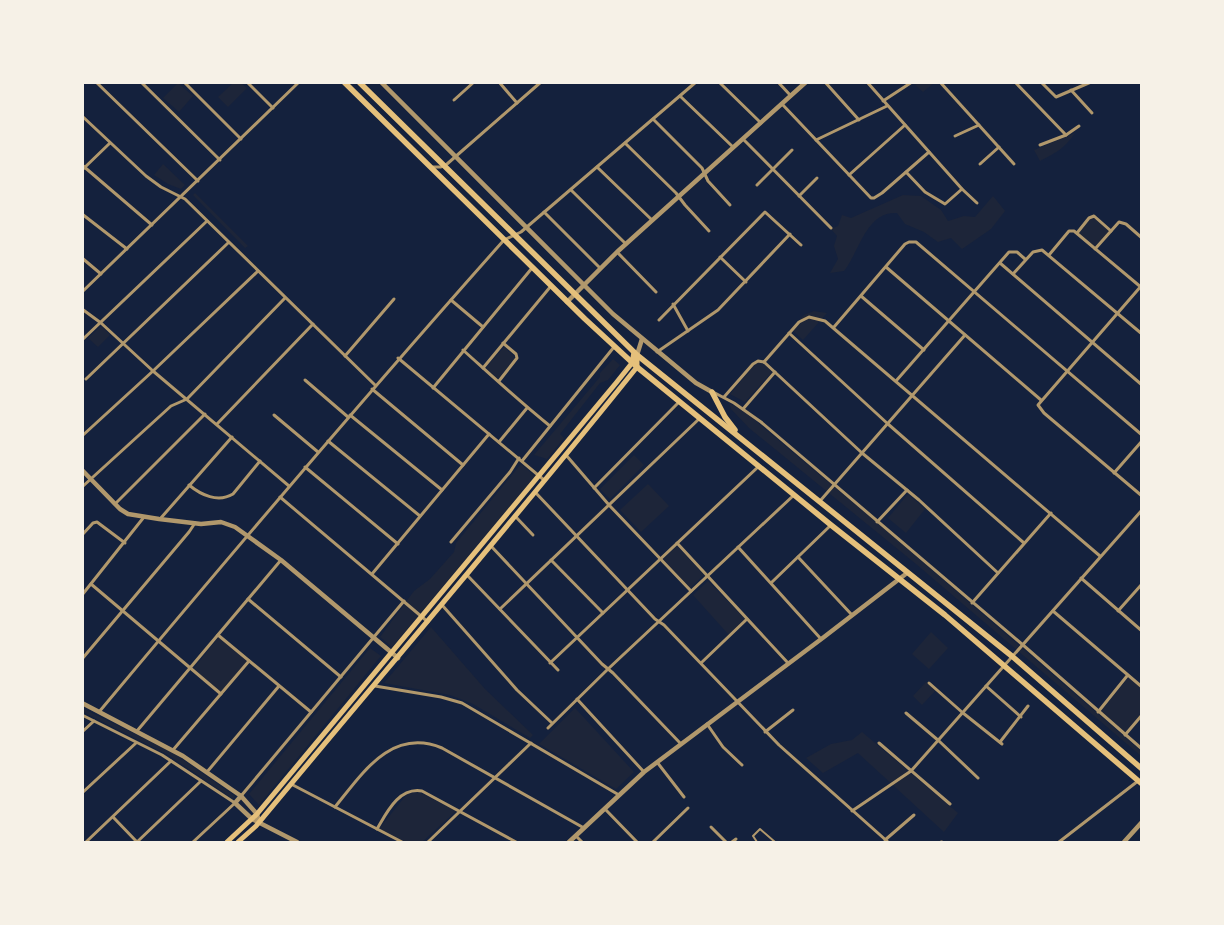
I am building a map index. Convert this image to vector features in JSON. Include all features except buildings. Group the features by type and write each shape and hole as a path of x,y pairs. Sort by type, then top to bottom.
{"main road":[{"path":"344,82 532,268 634,365 900,579 1004,665 1140,783"},
{"path":"358,82 635,354 1013,657 1142,769"},
{"path":"238,842 259,822 398,658 566,454 634,365 635,354"},
{"path":"227,842 257,814 392,654 421,616 634,365"},
{"path":"712,392 725,417 741,438"}],"street":[{"path":"96,82 198,181"},
{"path":"141,82 220,160"},
{"path":"184,82 241,140"},
{"path":"247,82 273,108"},
{"path":"82,292 299,82"},
{"path":"381,82 613,314 696,383 743,409 761,422 1142,749"},
{"path":"454,100 474,82"},
{"path":"499,82 517,103"},
{"path":"430,167 444,166 541,82"},
{"path":"99,712 246,535 398,358 504,240 525,228 696,82"},
{"path":"719,82 761,123"},
{"path":"778,82 790,96"},
{"path":"567,302 617,252 806,82"},
{"path":"825,82 859,120"},
{"path":"867,82 962,189 977,203"},
{"path":"883,101 912,82"},
{"path":"940,82 1014,164"},
{"path":"1015,82 1066,135"},
{"path":"1041,82 1056,97 1088,83"},
{"path":"1071,90 1092,113"},
{"path":"680,96 734,148"},
{"path":"782,104 868,196 874,198 929,152"},
{"path":"816,140 888,106"},
{"path":"82,116 150,179 181,197 375,385"},
{"path":"653,119 702,168 708,181 730,205"},
{"path":"849,175 905,125"},
{"path":"955,136 979,125"},
{"path":"1040,145 1066,135 1079,126"},
{"path":"743,139 831,228"},
{"path":"110,143 83,168 152,225"},
{"path":"625,143 709,231"},
{"path":"980,164 999,147"},
{"path":"757,185 792,150"},
{"path":"597,167 652,220"},
{"path":"906,172 925,192 945,204 962,189"},
{"path":"799,196 817,178"},
{"path":"571,190 626,244"},
{"path":"544,212 600,268"},
{"path":"659,320 765,212 801,245"},
{"path":"82,214 127,249"},
{"path":"1077,233 1089,218 1094,216 1111,231"},
{"path":"82,340 207,221"},
{"path":"1096,249 1118,223 1121,222 1142,238"},
{"path":"1049,255 1072,230 1141,287 1066,370 1038,406 1142,496"},
{"path":"657,352 718,310 790,234"},
{"path":"834,327 906,244 912,242 920,245 1142,435"},
{"path":"86,380 228,243"},
{"path":"1013,274 1025,259 1033,252 1039,250 1049,255 1142,334"},
{"path":"896,381 1012,251 1017,252 1025,259"},
{"path":"617,252 656,292"},
{"path":"720,257 746,282"},
{"path":"82,258 101,274"},
{"path":"1000,263 1142,385"},
{"path":"886,267 1041,400"},
{"path":"433,388 532,268"},
{"path":"82,436 154,371 258,271"},
{"path":"483,368 551,286"},
{"path":"861,296 924,350"},
{"path":"82,487 171,406 187,399 285,298"},
{"path":"345,356 394,299"},
{"path":"451,300 483,327"},
{"path":"673,304 688,331"},
{"path":"82,309 101,323 154,371 289,486"},
{"path":"764,362 799,322 809,317 822,319 834,327 1100,556"},
{"path":"217,424 312,324"},
{"path":"789,333 888,424 1024,543"},
{"path":"820,501 965,335"},
{"path":"635,354 642,339"},
{"path":"499,381 516,358 516,354 503,343"},
{"path":"451,542 550,426 614,347"},
{"path":"463,350 527,408 550,426"},
{"path":"398,358 544,480"},
{"path":"724,398 753,364 758,361 764,362 862,454 907,490 998,573"},
{"path":"743,409 775,372"},
{"path":"305,380 442,490"},
{"path":"372,389 464,464"},
{"path":"594,488 679,402"},
{"path":"499,442 527,408"},
{"path":"115,504 205,414"},
{"path":"274,415 318,452"},
{"path":"500,609 700,418"},
{"path":"372,574 489,434"},
{"path":"159,520 232,437"},
{"path":"328,441 420,516"},
{"path":"1114,473 1142,441"},
{"path":"566,454 594,488 691,591"},
{"path":"189,485 205,496 231,496 260,461"},
{"path":"550,663 758,466"},
{"path":"305,467 398,544"},
{"path":"82,470 125,513 159,520 226,523 281,560 398,658"},
{"path":"877,522 907,490"},
{"path":"534,492 627,590 664,624 765,732 799,765 886,841 914,815"},
{"path":"548,728 707,575 794,495"},
{"path":"280,496 428,622"},
{"path":"852,811 911,771 1142,510"},
{"path":"972,603 1051,513"},
{"path":"515,516 533,535"},
{"path":"82,595 144,518"},
{"path":"82,535 93,523 97,522 125,543"},
{"path":"82,659 189,532 194,523"},
{"path":"772,582 831,525"},
{"path":"677,543 788,663"},
{"path":"491,546 577,638 681,744"},
{"path":"738,547 772,582 821,639"},
{"path":"798,557 852,615"},
{"path":"137,731 281,560"},
{"path":"552,560 602,613"},
{"path":"569,842 644,772 907,573"},
{"path":"467,575 558,670"},
{"path":"1081,578 1142,631"},
{"path":"91,584 221,694"},
{"path":"1118,611 1142,584"},
{"path":"248,599 341,677"},
{"path":"193,842 235,804 404,602"},
{"path":"442,605 517,690 552,723"},
{"path":"1053,611 1142,687"},
{"path":"701,663 747,619"},
{"path":"218,635 311,712"},
{"path":"173,750 249,660"},
{"path":"1098,712 1128,676"},
{"path":"929,683 1001,743 1028,706"},
{"path":"207,773 279,686"},
{"path":"374,686 454,700 619,795"},
{"path":"986,686 1021,716"},
{"path":"577,699 644,772"},
{"path":"82,703 173,750 241,796 257,814 259,822"},
{"path":"765,732 793,710"},
{"path":"906,713 978,778"},
{"path":"82,715 171,761 235,804 252,819 297,842"},
{"path":"1125,735 1142,715"},
{"path":"82,732 94,720"},
{"path":"707,724 723,747 742,765"},
{"path":"82,793 136,743"},
{"path":"334,807 379,757 399,746 415,743 431,744 442,748 584,828"},
{"path":"428,842 531,743"},
{"path":"879,743 950,804"},
{"path":"86,842 171,761"},
{"path":"657,762 684,797"},
{"path":"113,817 137,842 201,782"},
{"path":"1059,842 1140,783"},
{"path":"291,784 402,842"},
{"path":"377,829 402,794 415,790 422,791 516,842"},
{"path":"604,808 637,842"},
{"path":"653,842 688,808"},
{"path":"1124,842 1142,822"},
{"path":"711,826 726,842"},
{"path":"576,836 582,842"},
{"path":"732,842 736,839"}],"lane":[{"path":"757,842 753,836 760,829 775,842"}],"shaded area":[{"path":"919,82 934,83 923,92 915,85"},
{"path":"178,83 193,96 179,112 163,98"},
{"path":"233,83 241,83 247,88 228,107 218,97"},
{"path":"1075,133 1060,150 1040,161 1034,150"},
{"path":"163,164 185,185 181,189 168,184 154,175"},
{"path":"195,193 248,246 245,248 193,195"},
{"path":"903,195 921,196 941,210 948,221 964,216 975,217 993,196 1005,211 991,229 962,249 951,238 938,242 924,232 905,224 897,213 886,214 878,218 871,225 844,271 830,273 838,259 834,246 837,236 831,229 838,226 842,215 851,218"},
{"path":"1094,216 1111,231 1095,249 1077,233 1089,218"},
{"path":"814,311 827,313 803,340 791,329 804,315"},
{"path":"101,326 110,335 98,347 88,338"},
{"path":"504,347 514,356 514,359 497,378 487,369 487,366"},
{"path":"613,359 620,365 608,380 600,383 560,434 564,438 547,459 534,455 600,377 600,373"},
{"path":"759,362 772,372 745,402 730,394 755,364"},
{"path":"729,403 744,411 889,533 1141,751 1141,756 916,564 749,428 731,409"},
{"path":"634,455 644,465 610,499 600,489"},
{"path":"521,464 535,476 392,647 380,637 414,591 430,579 454,552 456,543"},
{"path":"648,484 669,506 641,532 620,510"},
{"path":"908,494 925,509 906,533 888,518"},
{"path":"677,546 704,575 690,588 663,559"},
{"path":"708,581 745,619 729,635 693,595"},
{"path":"431,627 485,689 533,735 530,738 473,704 450,695 384,683"},
{"path":"931,632 948,648 929,669 912,654"},
{"path":"219,637 248,661 221,693 193,669"},
{"path":"370,648 381,656 259,805 249,794"},
{"path":"1130,676 1141,685 1141,713 1125,733 1100,712"},
{"path":"926,682 936,690 922,705 913,696"},
{"path":"82,708 172,752 235,796 233,799 168,755 83,712"},
{"path":"575,708 634,772 616,789 539,744"},
{"path":"862,732 958,813 944,832 858,753 823,773 806,758 831,744 852,740"},
{"path":"419,792 456,811 422,842 405,842 379,829 407,794"}]}
